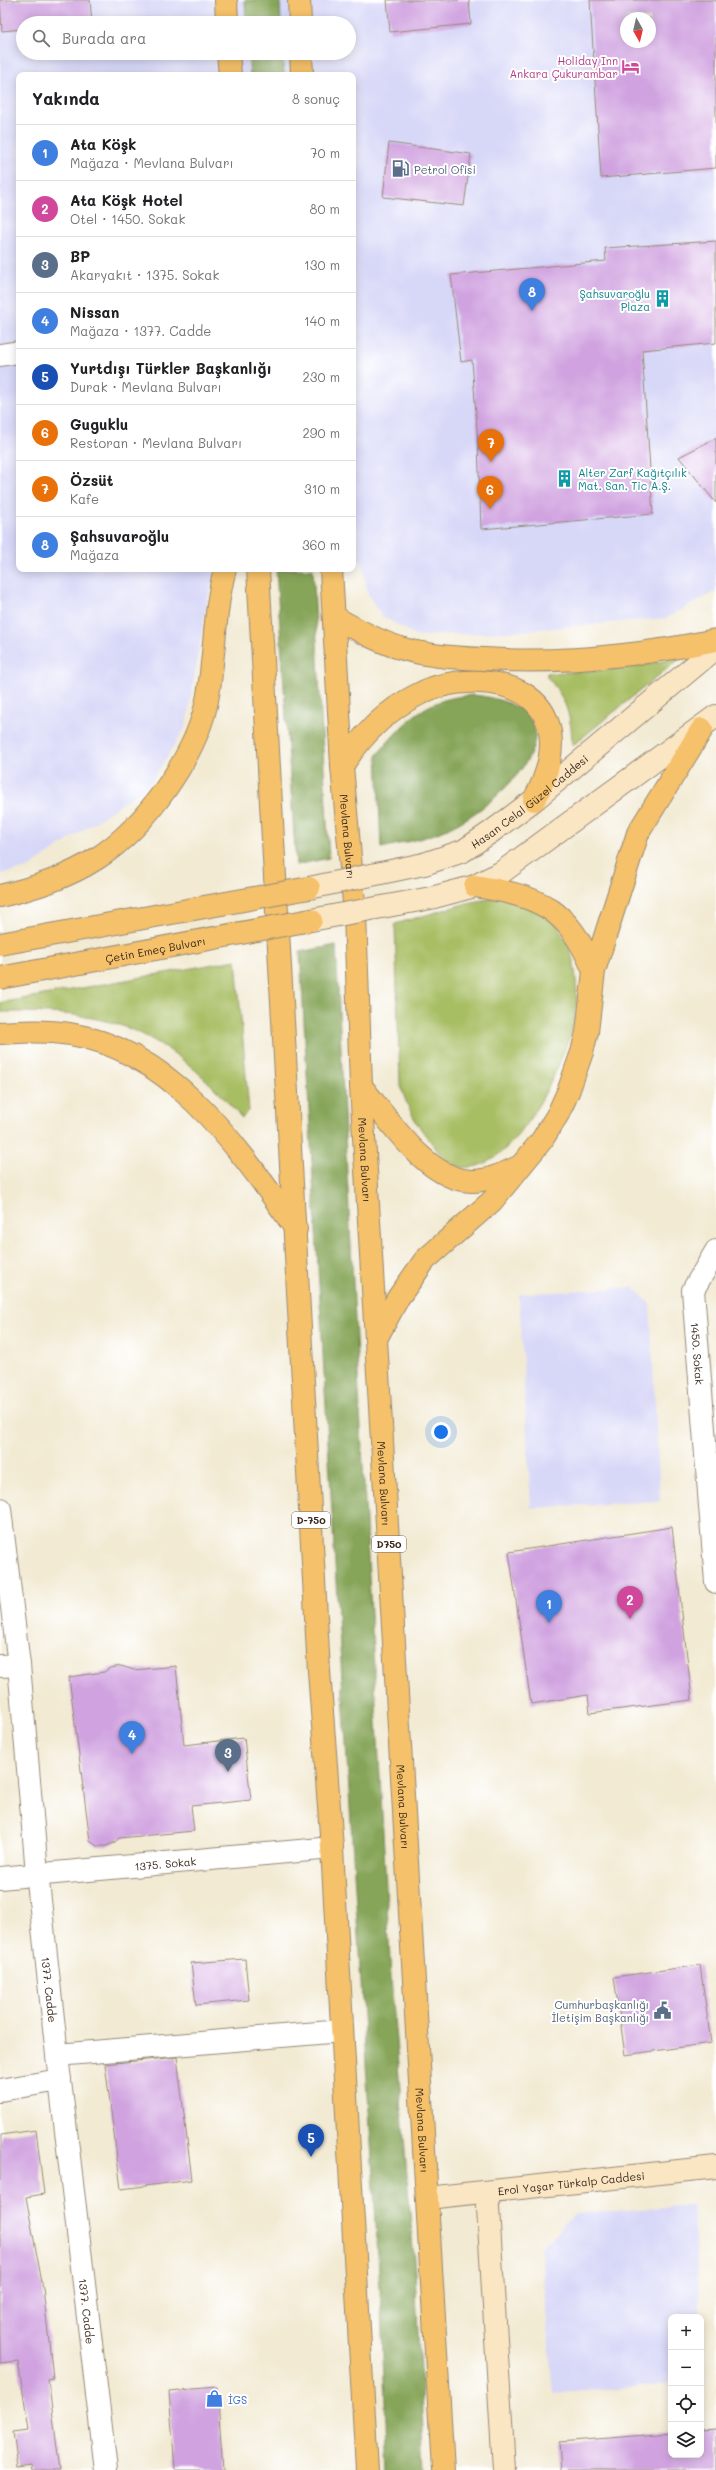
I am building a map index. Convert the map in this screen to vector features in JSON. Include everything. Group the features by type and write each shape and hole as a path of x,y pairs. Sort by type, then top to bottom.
{"main road":[{"path":"226,0 227,16"},
{"path":"299,0 300,16"},
{"path":"229,60 230,72"},
{"path":"301,60 302,72"},
{"path":"0,896 40,886 97,859 115,844 158,801 182,762 204,717 225,572"},
{"name":"D-750","path":"258,572 296,1229 319,1671 332,1848 367,2470"},
{"name":"Mevlana Bulvarı","path":"331,572 342,766 355,914 362,1086 443,2470"},
{"path":"334,617 396,647 416,652 472,659 521,661 605,658 648,653 716,640"},
{"name":"Hasan Celal Güzel Caddesi","path":"0,944 309,888 424,864 463,851 534,800 716,648"},
{"path":"342,766 371,727 419,694 451,684 493,683 511,687 535,702 548,722 552,741 550,762 534,800"},
{"path":"475,886 502,872 709,722"},
{"path":"377,1337 398,1298 425,1260 492,1201 523,1166 542,1140 558,1114 573,1079 587,1032 594,971 638,833 709,722"},
{"path":"475,886 529,897 549,907 574,932 594,971"},
{"name":"Çetin Emeç Bulvarı","path":"0,978 431,898 475,886"},
{"path":"0,1033 48,1031 71,1034 100,1042 154,1069 184,1092 224,1134 296,1229"},
{"path":"362,1086 408,1143 442,1173 457,1179 472,1181 489,1179 523,1166"},
{"name":"Erol Yaşar Türkalp Caddesi","path":"427,2198 716,2167"},
{"path":"488,2192 504,2470"}],"street":[{"path":"0,355 16,352"},
{"name":"1450. Sokak","path":"716,1251 693,1290 716,1582"},
{"name":"1377. Cadde","path":"0,1509 10,1665 37,1873 106,2470"},
{"name":"1375. Sokak","path":"0,1878 37,1873 332,1848"},
{"path":"57,2055 342,2031"},
{"path":"0,2090 60,2080"}],"shaded area":[{"path":"0,0 716,0 716,591 666,618 508,632 417,636 382,616 368,594 362,561 356,562 356,72 16,72 16,572 215,572 206,606 186,726 150,784 28,868 0,874"},
{"path":"633,1287 650,1304 660,1501 531,1508 519,1294"},
{"path":"692,2205 701,2314 668,2314 668,2383 553,2394 541,2248 574,2214"}],"green space":[{"path":"245,0 280,0 281,16 246,16"},
{"path":"249,60 283,60 284,72 250,72"},
{"path":"276,572 313,572 329,858 296,865"},
{"path":"678,657 679,659 572,746 571,726 567,708 559,692 547,677 547,673 646,665"},
{"path":"474,695 509,703 528,716 535,733 531,752 520,772 502,791 481,809 450,828 411,841 381,848 377,755 398,731 418,713 442,701"},
{"path":"502,897 541,913 555,922 567,942 573,962 577,995 575,1016 570,1035 549,1086 534,1113 516,1137 498,1155 478,1166 457,1166 442,1156 420,1128 409,1107 400,1084 395,924 471,902"},
{"path":"336,945 391,1978 415,2273 425,2470 388,2470 380,2288 337,1600 300,952"},
{"path":"236,960 249,1111 242,1118 195,1070 159,1043 140,1033 97,1019 73,1015 0,1012 0,1003"}],"building":[{"path":"0,0 90,0 91,16 16,16 16,30 2,31"},
{"path":"387,0 469,0 471,24 390,32"},
{"path":"590,0 716,0 716,168 601,178"},
{"path":"389,143 471,154 464,206 383,197"},
{"path":"716,241 716,343 642,350 653,514 481,529 478,443 472,360 461,362 451,275 606,261 605,248"},
{"path":"716,438 716,503 679,457"},
{"path":"672,1527 692,1700 590,1713 588,1695 531,1704 509,1552"},
{"path":"121,1666 134,1670 176,1666 184,1745 244,1738 251,1800 191,1806 194,1831 119,1838 114,1843 106,1846 97,1846 90,1841 69,1677 104,1672 110,1668"},
{"path":"245,1959 249,2000 196,2005 191,1963"},
{"name":"Cumhurbaşkanlığı İletişim Başkanlığı","path":"700,1965 711,2043 625,2055 614,1977"},
{"path":"177,2057 192,2180 121,2189 105,2064"},
{"path":"36,2130 44,2194 26,2197 43,2288 53,2378 48,2379 60,2470 33,2470 32,2465 18,2467 13,2432 29,2430 18,2361 0,2363 0,2135"},
{"path":"217,2387 223,2470 175,2470 169,2391"},
{"path":"716,2429 716,2470 561,2470 559,2442 668,2433 668,2458 704,2458 704,2430"}],"place":[{"name":"Holiday Inn Ankara Çukurambar","path":"631,66"},
{"name":"Petrol Ofisi","path":"401,169"},
{"name":"Şahsuvaroğlu Plaza","path":"663,299"},
{"name":"Şahsuvaroğlu","path":"532,311"},
{"name":"Özsüt","path":"491,462"},
{"name":"Alter Zarf Kağıtçılık Mat. San. Tic A.Ş.","path":"565,478"},
{"name":"Guguklu","path":"490,509"},
{"name":"Ata Köşk Hotel","path":"630,1619"},
{"name":"Ata Köşk","path":"549,1623"},
{"name":"Nissan","path":"132,1754"},
{"name":"BP","path":"228,1772"},
{"name":"Cumhurbaşkanlığı İletişim Başkanlığı","path":"662,2010"},
{"name":"Yurtdışı Türkler Başkanlığı","path":"311,2157"},
{"name":"İGS","path":"215,2399"}]}
